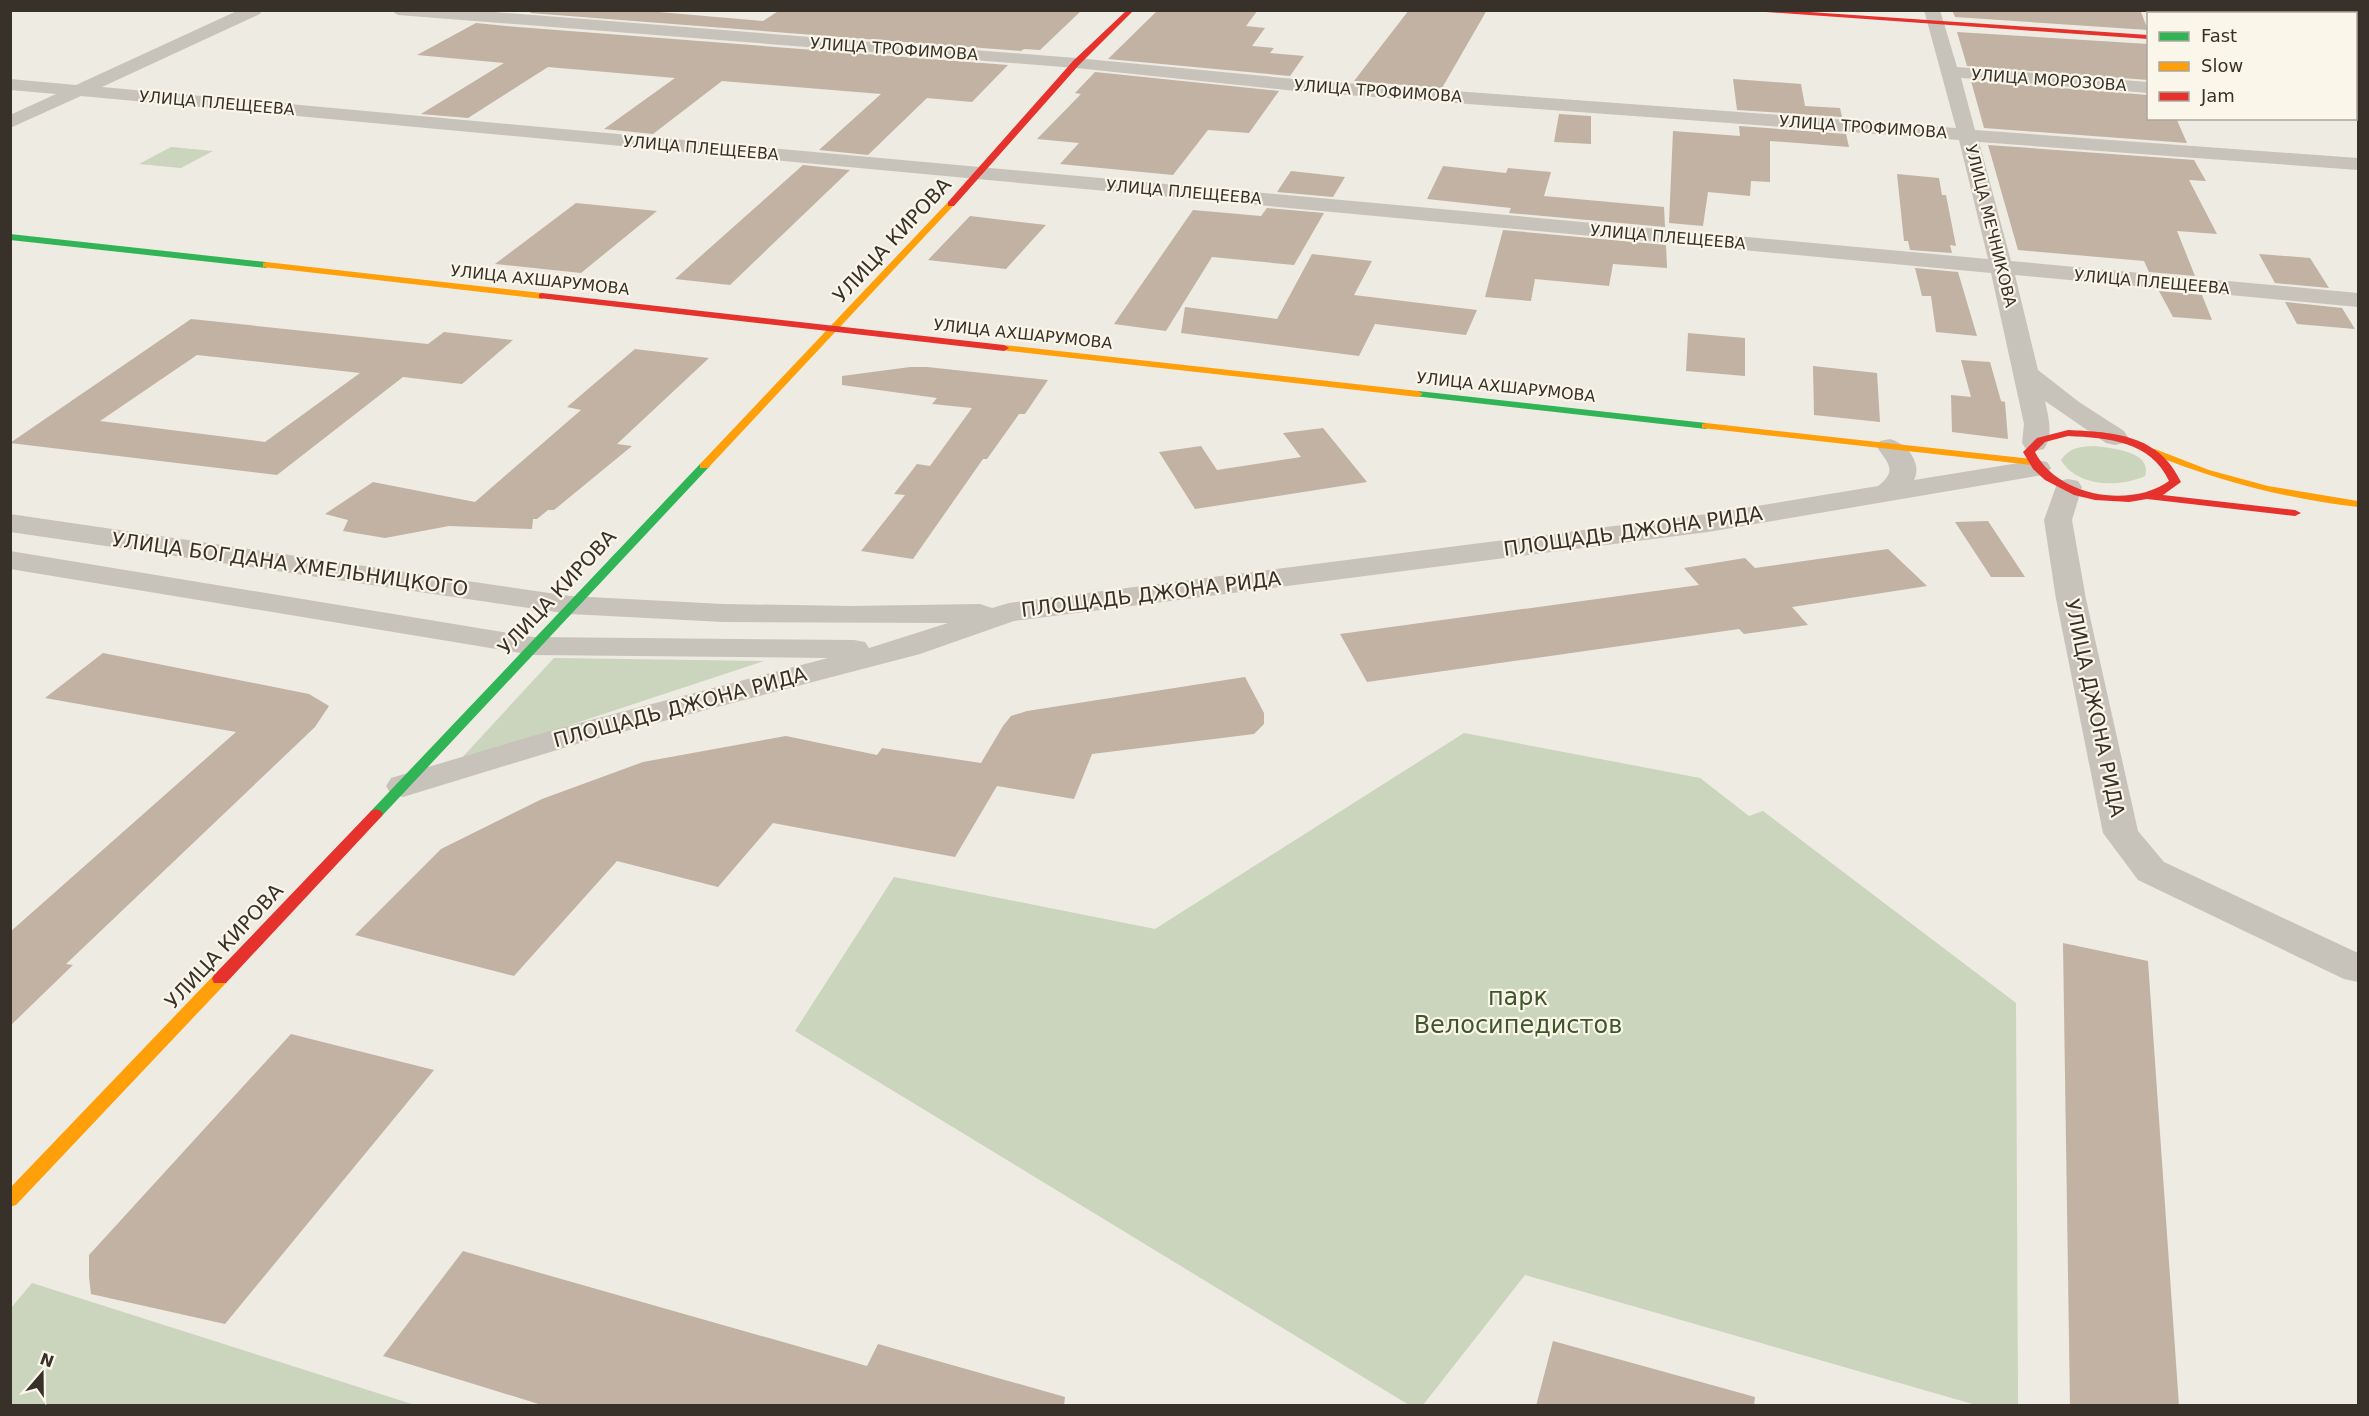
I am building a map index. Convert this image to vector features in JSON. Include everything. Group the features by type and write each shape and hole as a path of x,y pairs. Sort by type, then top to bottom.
{"main road":[{"name":"УЛИЦА КИРОВА","path":"10,1200 403,786 570,605 834,330 980,173 1076,63 1131,10"},
{"path":"1742,10 1934,17 2147,38"},
{"name":"УЛИЦА АХШАРУМОВА","path":"10,237 1890,447 2046,469"},
{"path":"2304,514 2151,497 2111,498 2046,469 2049,436 2068,433 2115,437 2205,471 2267,489 2358,504"},
{"path":"2148,449 2165,460 2174,471 2175,482 2167,491 2151,497"}],"street":[{"path":"10,122 254,10"},
{"name":"УЛИЦА ТРОФИМОВА","path":"398,10 1076,63 1305,86 2358,164"},
{"name":"УЛИЦА МЕЧНИКОВА","path":"1934,17 2003,269 2046,469"},
{"name":"УЛИЦА МОРОЗОВА","path":"1949,72 2147,87"},
{"name":"УЛИЦА ПЛЕЩЕЕВА","path":"10,84 2358,300"},
{"path":"2026,374 2070,408 2115,437"},
{"path":"1887,494 1903,479 1904,471 1904,464 1890,447"},
{"name":"ПЛОЩАДЬ ДЖОНА РИДА","path":"403,786 568,736 909,647 1009,612 1708,523 2046,469"},
{"name":"УЛИЦА ДЖОНА РИДА","path":"2046,469 2121,833 2151,871 2358,969"},
{"name":"УЛИЦА БОГДАНА ХМЕЛЬНИЦКОГО","path":"10,524 570,605 723,613 851,615 1009,612"},
{"name":"УЛИЦА БОГДАНА ХМЕЛЬНИЦКОГО","path":"10,560 533,646 709,649 909,647"}],"green space":[{"path":"171,147 213,151 181,168 139,164"},
{"path":"2094,446 2128,452 2137,456 2146,468 2145,476 2123,482 2099,483 2077,476 2061,460 2072,450"},
{"path":"554,658 764,661 458,762"},
{"name":"парк Велосипедистов","path":"1464,733 1700,778 1749,816 1763,811 2016,1003 2018,1405 1976,1405 1525,1275 1423,1405 1409,1405 795,1031 894,877 1155,929"},
{"path":"32,1283 415,1405 11,1405 11,1308"}],"building":[{"path":"533,10 636,10 763,21 780,10 1082,10 1040,50 1024,49 1021,51 530,13"},
{"path":"1158,10 1258,10 1246,26 1265,28 1252,46 1274,48 1270,53 1304,56 1290,76 1108,59"},
{"path":"1409,10 1487,10 1442,88 1354,81"},
{"path":"1952,10 2141,12 2147,30 1955,17"},
{"path":"476,23 1008,65 972,102 927,98 868,155 819,150 881,94 722,81 653,134 604,129 675,78 548,67 468,118 421,114 504,63 417,55"},
{"path":"1957,32 2147,44 2147,80 1967,66"},
{"path":"1095,72 1279,91 1249,133 1208,130 1173,175 1060,164 1079,143 1037,139 1081,94 1075,93"},
{"path":"1733,79 1801,84 1805,106 1840,108 1842,117 1737,110"},
{"path":"1971,81 2147,95 2147,120 2177,120 2187,143 1984,128"},
{"path":"1559,114 1591,116 1591,144 1554,142"},
{"path":"1739,126 1846,134 1849,147 1770,141 1770,182 1751,181 1750,196 1708,192 1703,226 1669,223 1673,131 1740,136"},
{"path":"1988,145 2194,160 2206,181 2189,180 2217,234 2177,231 2195,276 2149,272 2144,261 2018,250"},
{"path":"803,165 850,170 730,285 675,279"},
{"path":"1443,166 1506,173 1508,168 1551,172 1544,196 1664,207 1665,227 1509,213 1511,208 1427,199"},
{"path":"1291,171 1345,177 1333,197 1277,192"},
{"path":"1897,174 1939,178 1942,195 1946,195 1956,246 1950,245 1952,253 1910,250 1908,241 1904,241"},
{"path":"576,203 657,211 581,273 495,264"},
{"path":"1267,208 1324,213 1294,265 1212,257 1166,331 1114,324 1193,210 1261,216"},
{"path":"970,216 1046,225 1006,269 928,260"},
{"path":"1503,230 1666,245 1667,268 1613,264 1609,286 1535,279 1531,301 1485,297"},
{"path":"1312,254 1372,261 1354,295 1477,310 1466,335 1375,324 1359,356 1181,333 1185,307 1277,319"},
{"path":"2259,254 2310,258 2329,288 2275,283"},
{"path":"1915,268 1958,272 1977,336 1936,332 1931,296 1922,296"},
{"path":"2159,291 2202,295 2212,320 2173,317"},
{"path":"2285,302 2342,308 2355,329 2297,324"},
{"path":"191,319 428,344 444,332 513,340 462,384 403,377 277,475 10,443","holes":["197,355 360,373 265,442 100,421"]},
{"path":"1688,333 1745,338 1745,376 1686,371"},
{"path":"635,349 709,358 617,444 632,446 554,510 548,510 537,519 533,519 532,529 449,526 385,538 343,531 348,520 325,514 373,482 475,502 581,410 567,407"},
{"path":"1961,360 1990,362 2001,401 2005,402 2008,439 1952,432 1951,395 1971,397"},
{"path":"1813,366 1877,373 1880,422 1814,415"},
{"path":"910,367 1048,380 1025,414 1019,414 987,459 983,459 913,559 861,551 905,495 894,494 917,464 930,466 972,408 932,404 937,398 842,385 842,376"},
{"path":"1323,428 1367,482 1195,509 1159,452 1201,446 1217,470 1301,457 1283,433"},
{"path":"1988,521 2025,577 1991,577 1955,522"},
{"path":"1888,549 1927,586 1792,607 1808,625 1744,634 1739,629 1367,682 1340,634 1699,585 1684,568 1745,558 1755,568"},
{"path":"103,653 309,694 329,706 315,727 66,964 73,965 10,1026 10,932 236,732 45,698"},
{"path":"1245,677 1264,713 1264,724 1254,734 1092,754 1074,799 997,786 955,857 773,823 718,887 617,861 514,976 355,935 441,849 542,799 643,762 786,736 877,755 882,748 981,763 1011,716 1027,711"},
{"path":"2063,943 2148,961 2179,1406 2070,1406"},
{"path":"291,1034 434,1070 225,1324 91,1294 89,1255"},
{"path":"463,1251 867,1366 878,1344 1065,1397 1064,1406 545,1406 383,1356"},
{"path":"1553,1341 1755,1397 1754,1406 1536,1406"}],"traffic: fast":[{"path":"10,237 266,265"},
{"path":"1418,394 1706,426"},
{"path":"376,814 704,466"}],"traffic: slow":[{"path":"704,466 951,204"},
{"path":"266,265 542,296"},
{"path":"1004,348 1418,394"},
{"path":"1706,426 2032,462"},
{"path":"2155,452 2205,472 2267,489 2358,504"},
{"path":"10,1200 220,979"}],"traffic: jam":[{"path":"951,204 1076,63 1131,10"},
{"path":"1742,10 2147,37"},
{"path":"542,296 1004,348"},
{"path":"2068,433 2116,437 2146,447 2168,467 2175,482 2160,492 2129,499 2095,496 2063,486 2038,468 2029,452 2041,440 2068,433"},
{"path":"2151,497 2295,513"},
{"path":"220,979 376,814"}]}
